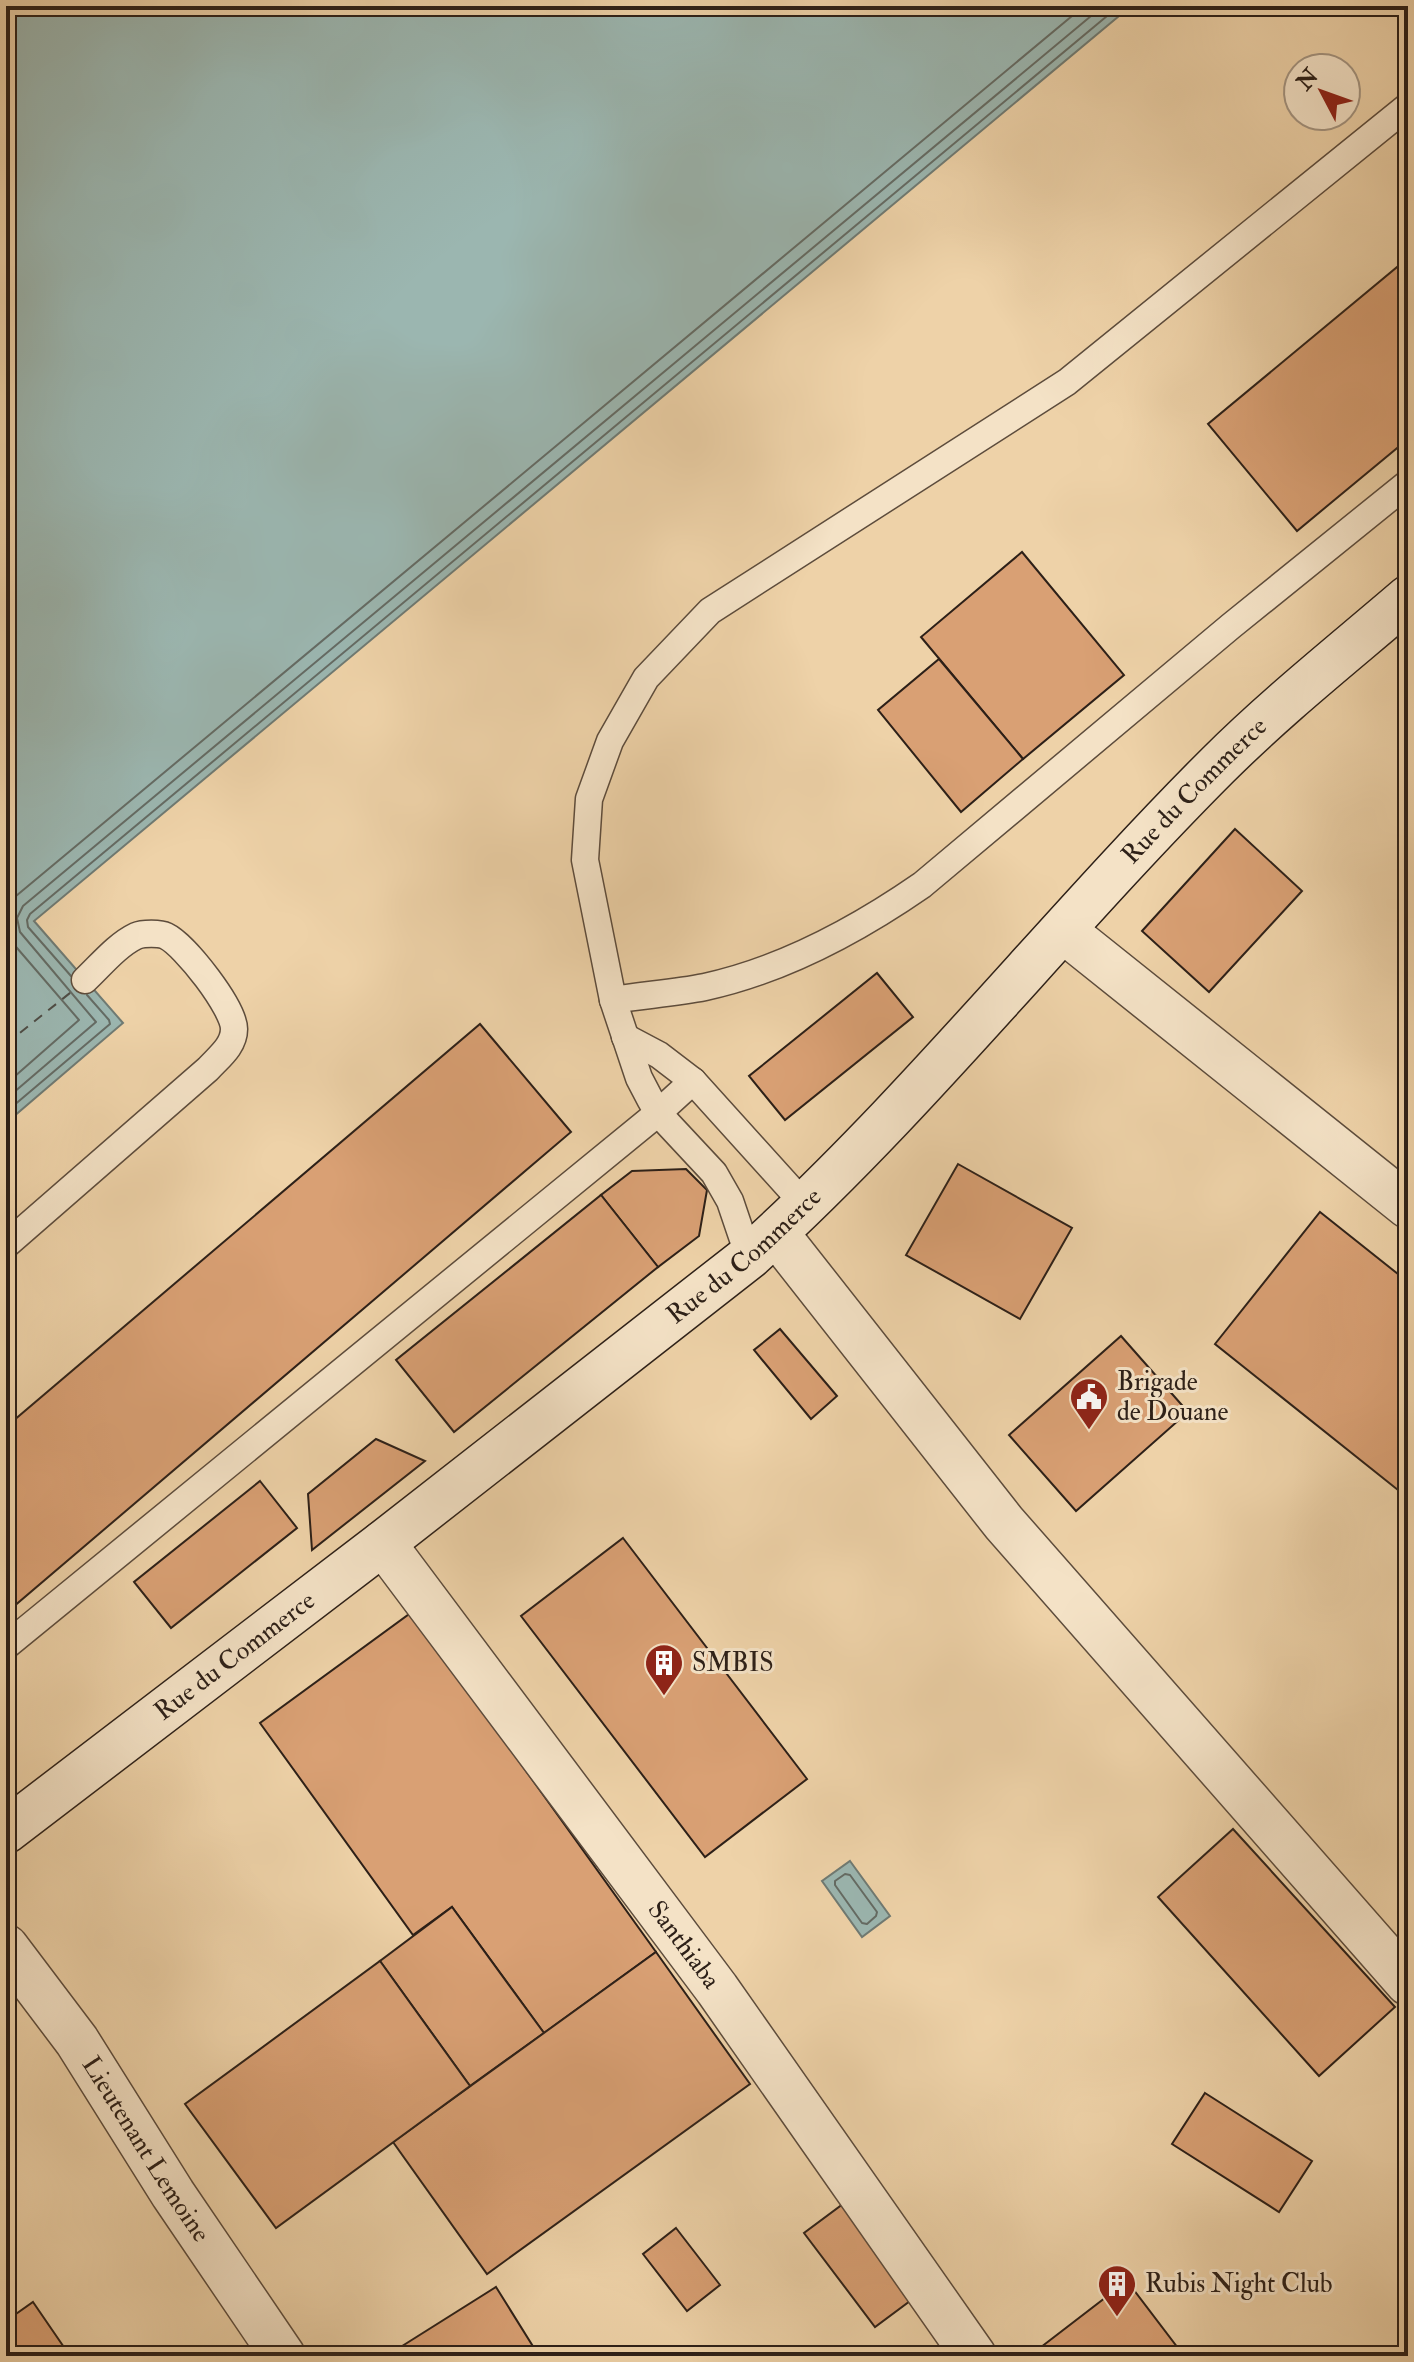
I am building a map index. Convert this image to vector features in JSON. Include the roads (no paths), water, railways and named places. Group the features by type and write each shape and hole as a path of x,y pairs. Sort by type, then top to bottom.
{"street":[{"name":"Rue du Commerce","path":"6,1831 383,1543 777,1232 896,1112 1218,766 1289,700 1408,598"},
{"path":"1064,931 1408,1206"},
{"path":"777,1232 1004,1523 1408,1983"},
{"name":"Santhiaba","path":"383,1543 717,1989 974,2356"},
{"name":"Lieutenant Lemoine","path":"6,1947 77,2041 173,2194 283,2356"}],"lane":[{"path":"777,1232 730,1201 714,1173 658,1113 639,1078 625,1037 613,1000 585,860 589,799 610,741 646,678 710,611 1067,382 1408,106"},
{"path":"613,1000 706,986 742,976 812,949 882,913 922,885 1231,626 1408,483"},
{"path":"6,1245 208,1069 231,1044 234,1026 227,1006 181,946 164,934 137,936 85,980"},
{"path":"625,1037 659,1055 693,1081 777,1232"},
{"path":"6,1646 658,1113 693,1081"}],"water":[{"path":"6,6 1131,6 34,921 123,1023 6,1123"},
{"path":"850,1861 890,1916 862,1937 822,1881"}],"place":[{"name":"Brigade de Douane","path":"1089,1431"},
{"name":"SMBIS","path":"664,1697"},
{"name":"Rubis Night Club","path":"1117,2318"}]}
